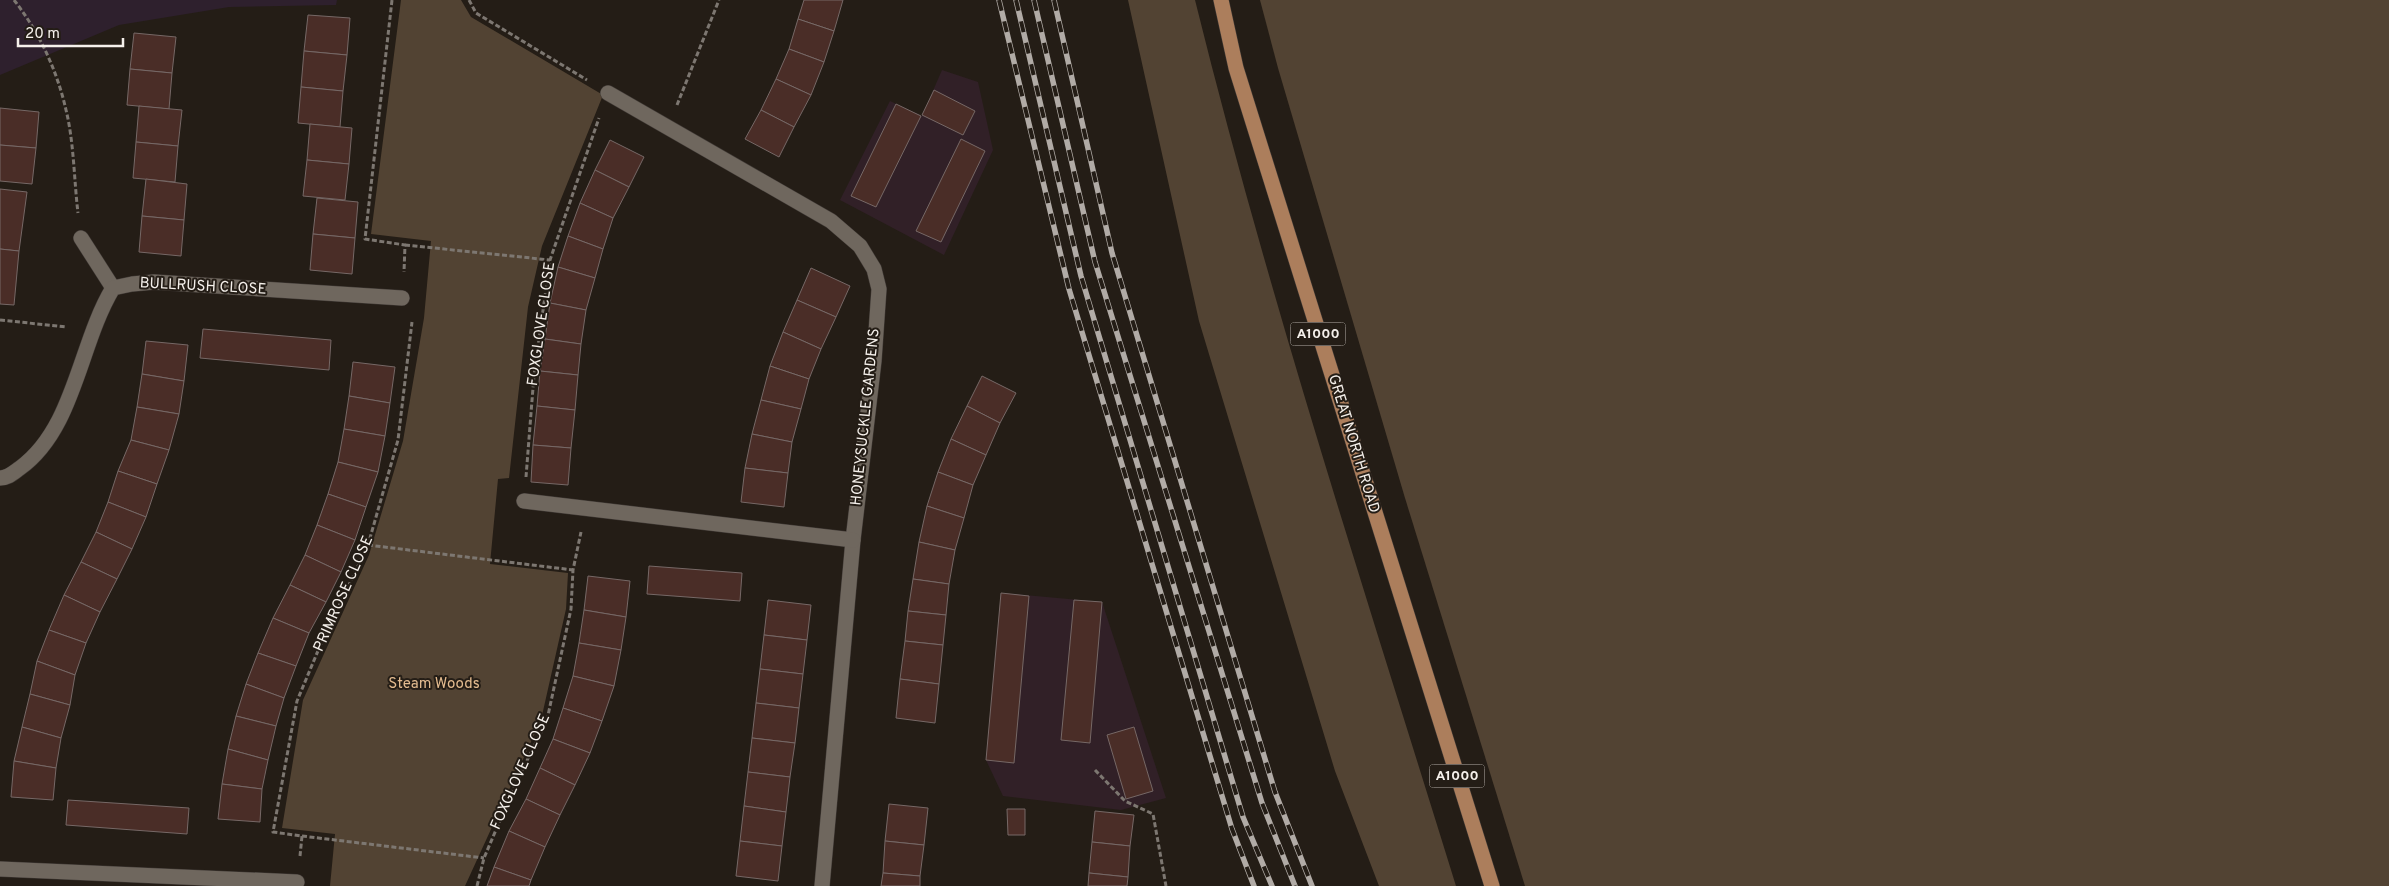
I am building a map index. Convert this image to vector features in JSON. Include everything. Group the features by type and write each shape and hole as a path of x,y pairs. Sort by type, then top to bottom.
{"main road":[{"name":"GREAT NORTH ROAD","path":"1221,0 1236,68 1492,886"}],"street":[{"name":"HONEYSUCKLE GARDENS","path":"608,93 831,221 860,246 874,268 879,289 874,361 853,540 822,886"},
{"path":"0,478 6,478 31,460 54,431 93,330 113,288 80,238"},
{"name":"BULLRUSH CLOSE","path":"113,288 154,282 402,298"},
{"path":"524,501 586,510 853,540"},
{"path":"0,869 297,882"}],"path":[{"path":"14,0 28,17 48,54 66,110 80,238"},
{"path":"392,0 366,239 405,246 550,260"},
{"path":"468,0 476,12 608,93"},
{"path":"668,128 720,0"},
{"name":"FOXGLOVE CLOSE","path":"524,501 534,375 550,260 608,93"},
{"path":"402,298 405,246"},
{"name":"PRIMROSE CLOSE","path":"302,836 273,832 297,701 320,646 368,545 398,440 413,315 402,298"},
{"path":"0,320 93,330"},
{"name":"FOXGLOVE CLOSE","path":"477,886 484,858 516,783 547,720 571,609 573,570 586,510"},
{"path":"368,545 573,570"},
{"path":"1095,770 1125,801 1153,814 1166,886"},
{"path":"297,882 302,836 484,858"}],"shaded area":[{"path":"0,0 337,0 336,5 229,7 119,25 0,75"},
{"path":"942,70 978,82 993,150 944,255 840,200 890,101 922,116"},
{"path":"1001,593 1102,602 1166,798 1121,810 1003,796 986,760"}],"green space":[{"name":"Steam Woods","path":"401,0 461,0 471,17 603,95 542,246 528,307 509,478 498,479 490,564 568,573 566,609 541,720 465,886 330,886 335,834 282,828 303,700 369,555 403,441 424,318 431,241 371,234"},
{"path":"1128,0 1195,0 1254,223 1286,334 1456,886 1379,886 1335,771 1199,321"},
{"path":"1260,0 2389,0 2389,886 1525,886 1405,498 1278,68"}],"building":[{"path":"804,0 843,0 834,31 798,19"},
{"path":"308,15 350,18 347,55 304,51"},
{"path":"798,19 834,31 824,62 789,49"},
{"path":"134,33 176,37 172,73 130,69"},
{"path":"789,49 824,62 811,95 776,79"},
{"path":"304,51 347,55 343,91 301,87"},
{"path":"130,69 172,73 169,109 127,105"},
{"path":"776,79 811,95 794,127 761,110"},
{"path":"301,87 343,91 340,127 298,123"},
{"path":"934,90 975,111 963,135 922,115"},
{"path":"896,104 921,116 876,207 851,196"},
{"path":"139,106 182,110 178,146 136,142"},
{"path":"0,108 39,112 36,148 0,145"},
{"path":"761,110 794,127 779,157 745,139"},
{"path":"310,124 352,128 349,164 307,160"},
{"path":"961,139 985,151 941,242 916,231"},
{"path":"610,140 644,157 629,187 595,170"},
{"path":"136,142 178,146 175,182 133,178"},
{"path":"0,145 36,148 32,184 0,181"},
{"path":"307,160 349,164 345,200 303,196"},
{"path":"595,170 629,187 613,218 580,203"},
{"path":"146,179 187,184 184,220 142,216"},
{"path":"0,189 27,192 19,251 0,249"},
{"path":"317,198 358,202 355,238 313,234"},
{"path":"580,203 613,218 603,249 568,236"},
{"path":"142,216 184,220 181,256 139,252"},
{"path":"313,234 355,238 352,274 310,270"},
{"path":"568,236 603,249 595,278 558,267"},
{"path":"0,249 19,251 14,305 0,304"},
{"path":"558,267 595,278 586,310 550,303"},
{"path":"811,268 850,286 836,317 797,300"},
{"path":"797,300 836,317 821,349 783,332"},
{"path":"550,303 586,310 581,344 545,339"},
{"path":"203,329 331,340 329,370 200,358"},
{"path":"783,332 821,349 809,379 770,366"},
{"path":"545,339 581,344 578,375 540,371"},
{"path":"146,341 188,345 184,381 142,374"},
{"path":"353,362 395,367 390,403 349,396"},
{"path":"770,366 809,379 801,409 761,400"},
{"path":"540,371 578,375 575,410 537,406"},
{"path":"142,374 184,381 179,414 137,407"},
{"path":"982,376 1016,393 1000,423 967,406"},
{"path":"349,396 390,403 385,436 344,429"},
{"path":"761,400 801,409 792,442 752,434"},
{"path":"537,406 575,410 571,448 533,445"},
{"path":"967,406 1000,423 986,455 951,439"},
{"path":"137,407 179,414 169,450 131,440"},
{"path":"344,429 385,436 378,472 338,462"},
{"path":"752,434 792,442 788,473 745,468"},
{"path":"951,439 986,455 973,485 938,472"},
{"path":"131,440 169,450 157,484 118,471"},
{"path":"533,445 571,448 568,485 531,482"},
{"path":"338,462 378,472 366,507 328,494"},
{"path":"745,468 788,473 784,507 741,502"},
{"path":"118,471 157,484 146,517 108,502"},
{"path":"938,472 973,485 964,518 927,506"},
{"path":"328,494 366,507 355,540 317,525"},
{"path":"108,502 146,517 132,549 96,532"},
{"path":"927,506 964,518 955,550 919,542"},
{"path":"317,525 355,540 341,572 305,555"},
{"path":"96,532 132,549 117,579 81,562"},
{"path":"919,542 955,550 949,584 913,579"},
{"path":"305,555 341,572 326,602 290,585"},
{"path":"81,562 117,579 100,612 64,595"},
{"path":"649,566 742,573 740,601 647,594"},
{"path":"588,576 630,581 626,617 584,610"},
{"path":"913,579 949,584 946,615 908,611"},
{"path":"290,585 326,602 309,633 273,618"},
{"path":"1001,593 1029,596 1014,763 986,760"},
{"path":"64,595 100,612 86,643 49,630"},
{"path":"768,600 811,605 807,640 764,635"},
{"path":"1074,600 1102,602 1090,743 1061,740"},
{"path":"584,610 626,617 621,650 579,643"},
{"path":"908,611 946,615 943,645 905,641"},
{"path":"273,618 309,633 296,666 258,653"},
{"path":"49,630 86,643 75,675 37,661"},
{"path":"764,635 807,640 803,674 760,669"},
{"path":"905,641 943,645 939,684 900,679"},
{"path":"579,643 621,650 614,686 573,676"},
{"path":"258,653 296,666 284,698 246,684"},
{"path":"37,661 75,675 70,705 30,694"},
{"path":"760,669 803,674 799,708 756,703"},
{"path":"573,676 614,686 602,721 563,708"},
{"path":"900,679 939,684 935,723 896,718"},
{"path":"246,684 284,698 276,726 236,716"},
{"path":"30,694 70,705 61,738 22,727"},
{"path":"756,703 799,708 795,743 752,738"},
{"path":"563,708 602,721 590,753 553,739"},
{"path":"236,716 276,726 268,760 228,749"},
{"path":"22,727 61,738 56,768 14,761"},
{"path":"1134,727 1153,791 1126,799 1107,735"},
{"path":"752,738 795,743 790,777 748,772"},
{"path":"553,739 590,753 575,785 540,768"},
{"path":"228,749 268,760 262,789 222,784"},
{"path":"14,761 56,768 53,800 11,797"},
{"path":"540,768 575,785 560,815 526,799"},
{"path":"748,772 790,777 786,812 744,806"},
{"path":"222,784 262,789 260,822 218,819"},
{"path":"526,799 560,815 545,847 509,831"},
{"path":"68,800 189,808 187,834 66,825"},
{"path":"889,804 928,808 924,845 885,841"},
{"path":"744,806 786,812 782,846 740,841"},
{"path":"1007,809 1025,809 1025,835 1008,835"},
{"path":"1095,811 1134,815 1130,846 1092,842"},
{"path":"509,831 545,847 531,880 494,867"},
{"path":"740,841 782,846 778,881 736,876"},
{"path":"885,841 924,845 920,876 883,873"},
{"path":"1092,842 1130,846 1128,877 1089,873"},
{"path":"494,867 531,880 529,886 487,886"},
{"path":"883,873 920,876 920,886 881,886"},
{"path":"1089,873 1128,877 1127,886 1088,886"}],"railway":[{"path":"999,0 1069,289 1232,829 1254,886"},
{"path":"1016,0 1081,276 1243,817 1272,886"},
{"path":"1034,0 1095,262 1262,803 1295,886"},
{"path":"1054,0 1112,253 1275,792 1312,886"}]}
